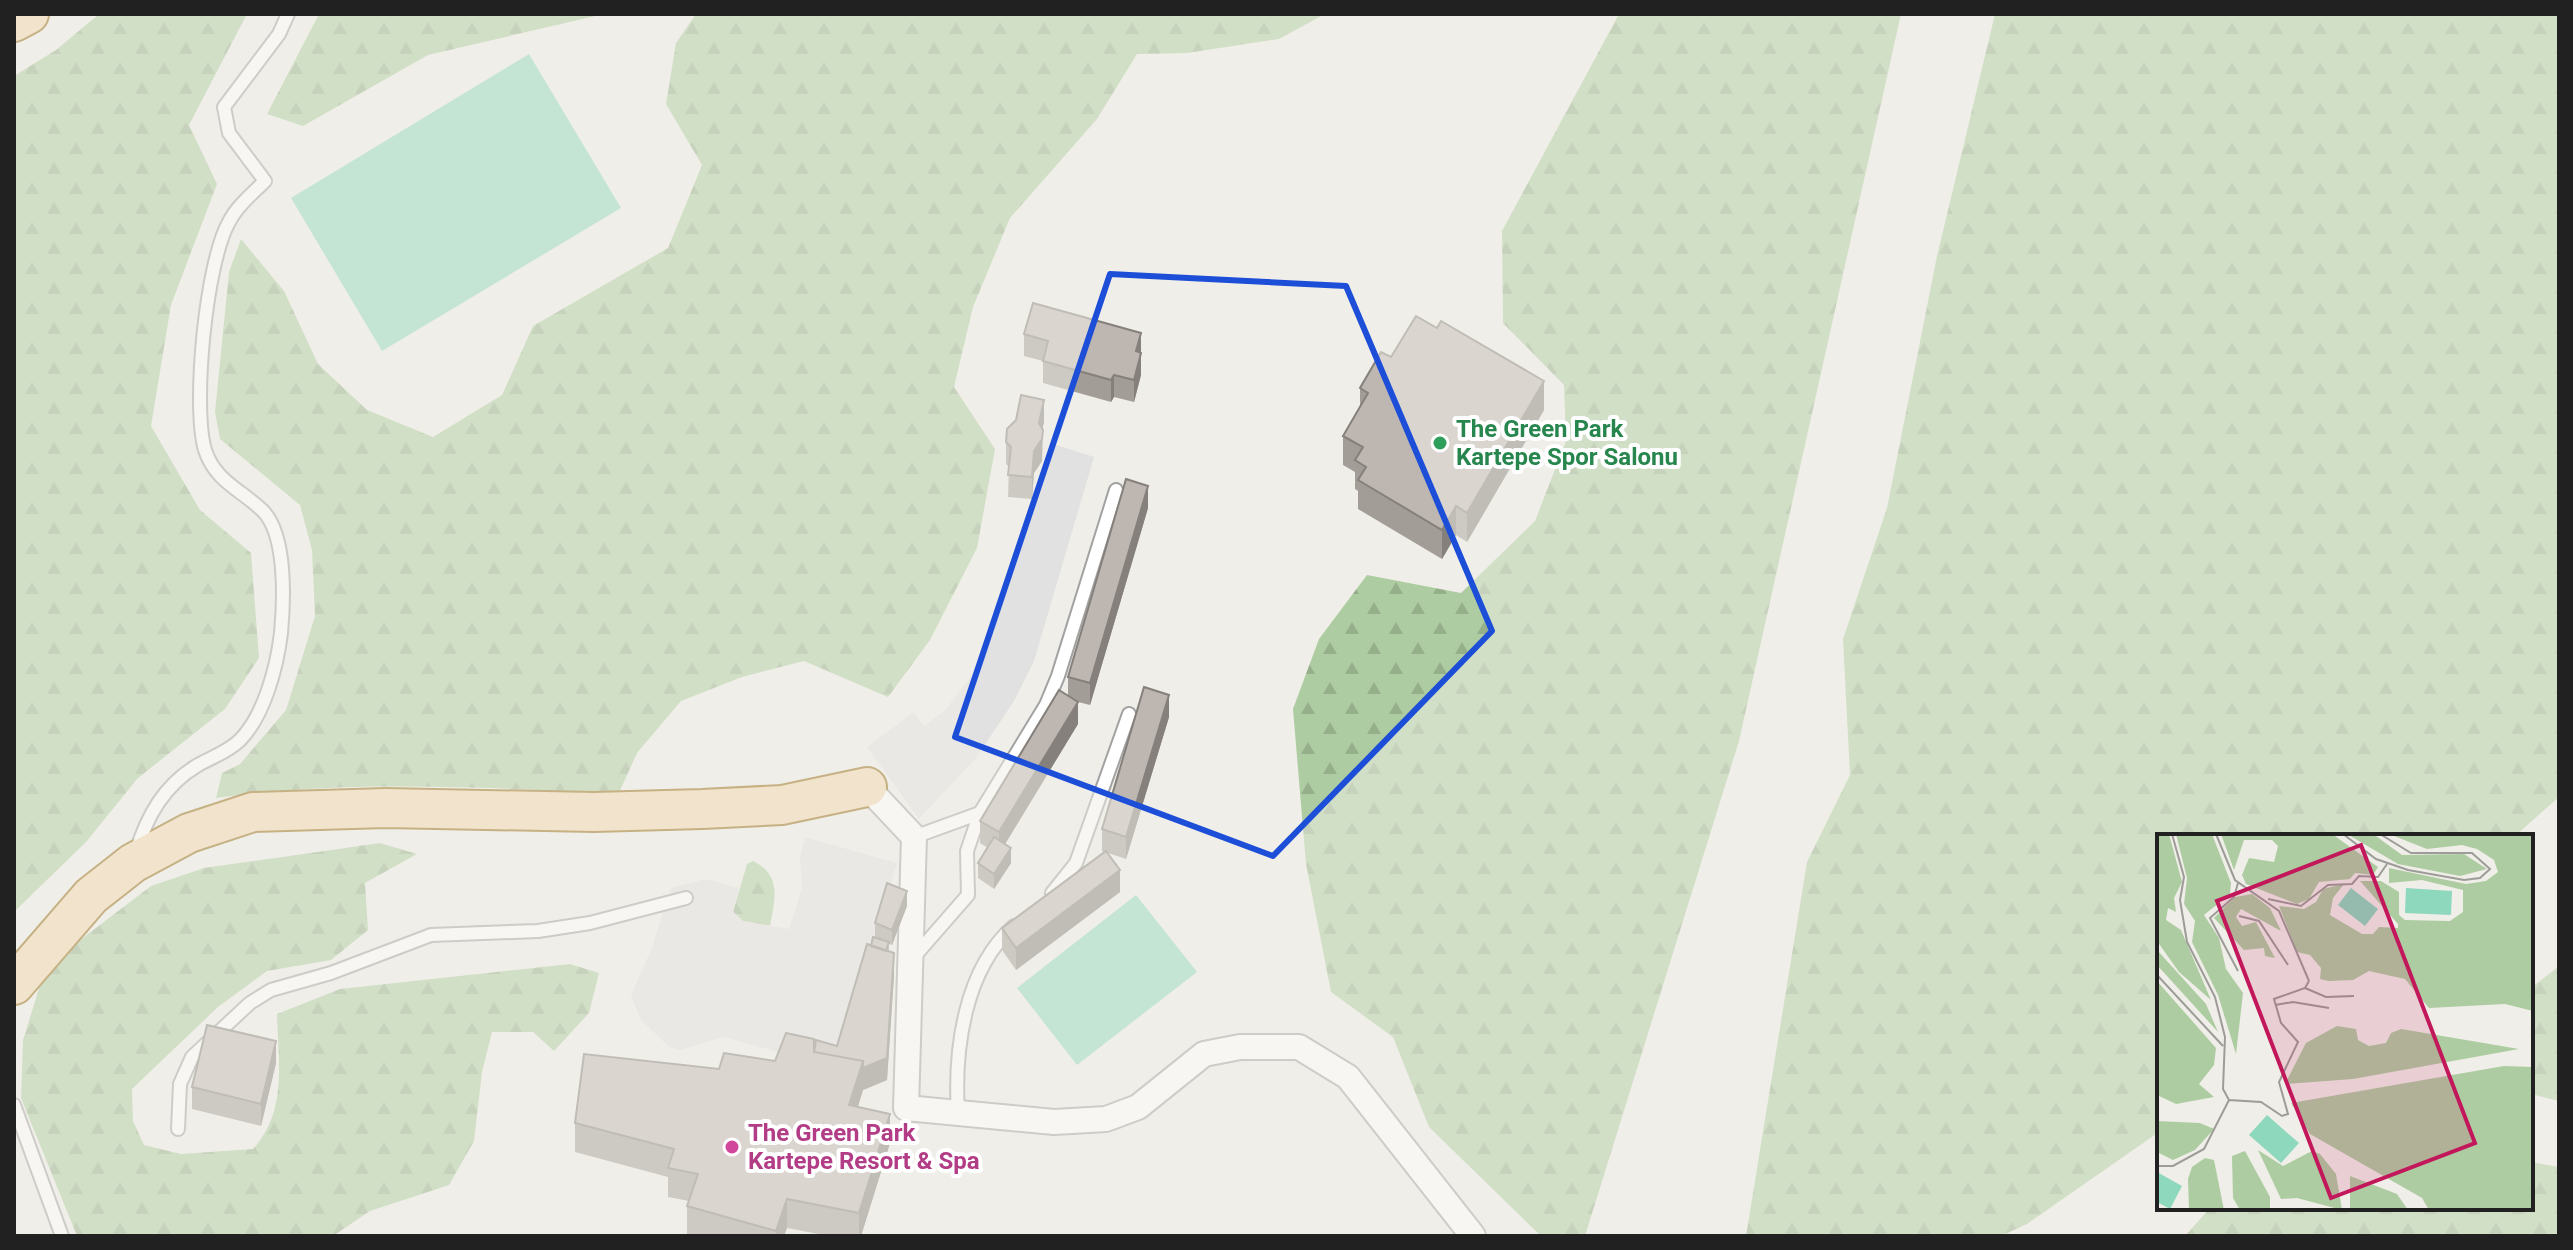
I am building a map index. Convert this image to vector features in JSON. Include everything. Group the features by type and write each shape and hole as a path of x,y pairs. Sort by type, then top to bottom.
{"main road":[{"path":"14,22 29,14"},
{"path":"14,985 91,896 133,863 189,833 253,812 386,808 594,812 712,808 782,805 867,787"}],"street":[{"path":"867,787 914,837 906,1108 1054,1122 1106,1119 1138,1107 1204,1054 1240,1047 1299,1047 1348,1077 1473,1236"}],"lane":[{"path":"133,863 143,830 163,794 197,766 232,746 249,729 274,666 281,633 281,559 277,534 260,508 221,479 205,450 201,427 202,362 220,241 239,206 265,181 229,133 224,107 279,34 288,14"},
{"path":"910,962 968,895 967,851 980,813 1046,705 1058,676 1116,490"},
{"path":"1039,905 1061,885 1076,863 1129,714"},
{"path":"914,837 980,813"},
{"path":"178,1129 176,1106 183,1071 224,1034 250,1003 271,990 331,973 412,940 590,923 686,898"},
{"path":"958,1113 958,1053 983,965 1005,933 1028,914"},
{"path":"14,1105 62,1236"}],"highlighted area":[{"path":"1110,274 1346,286 1492,631 1273,856 955,737"}],"green space":[{"path":"99,14 247,14 189,125 217,184 171,305 151,426 200,510 251,553 259,658 225,709 138,778 86,842 14,912 14,76 56,50"},
{"path":"319,14 604,14 428,55 303,126 267,114"},
{"path":"696,14 1325,14 1279,39 1187,53 1137,54 1097,119 1010,218 973,307 954,387 995,449 977,548 930,640 888,697 804,661 742,677 681,701 637,753 619,793 468,787 367,787 317,788 216,798 222,773 240,764 286,710 315,616 312,550 300,505 220,439 215,412 229,272 241,239 284,291 318,364 367,410 433,437 502,395 533,326 668,248 702,165 666,104 676,43"},
{"path":"1619,14 1901,14 1739,741 1585,1236 1541,1236 1429,1127 1393,1037 1331,992 1306,864 1293,709 1319,639 1367,575 1461,593 1535,521 1566,441 1564,385 1503,323 1502,231"},
{"path":"1995,14 2559,14 2559,797 2517,834 2157,834 2157,1133 2027,1224 2001,1236 1746,1236 1807,862 1850,775 1843,639 1887,508 1937,256"},
{"path":"529,54 621,208 382,351 291,198"},
{"path":"380,843 417,854 365,883 368,930 331,960 267,971 218,1007 132,1089 133,1121 144,1145 181,1154 253,1149 272,1118 276,1102 279,1067 277,1014 340,989 570,964 599,973 589,1013 554,1051 533,1032 492,1032 482,1072 474,1141 449,1185 370,1211 333,1236 77,1236 21,1098 23,1040 46,966 151,886 204,868"},
{"path":"753,861 769,873 772,881 774,897 770,926 743,921 733,912 747,864"},
{"path":"1136,895 1197,972 1077,1065 1017,988"},
{"path":"2559,966 2559,1101 2533,1094 2533,986"},
{"path":"2533,1162 2559,1167 2559,1236 2185,1236 2208,1210 2533,1210"}],"shaded area":[{"path":"1050,443 1094,457 1034,661 1014,701 976,758 919,819 867,747 914,712 924,726 945,710 978,667 993,631"},
{"path":"805,837 897,863 837,1068 723,1037 681,1050 669,1047 640,1019 631,995 651,950 671,888 705,879 739,888 733,912 743,921 789,929 802,888 800,857"}],"building":[{"path":"1033,303 1141,333 1136,351 1141,353 1134,380 1114,375 1111,380 1043,361 1048,341 1024,334"},
{"name":"The Green Park Kartepe Spor Salonu","path":"1416,316 1437,328 1441,321 1544,381 1467,513 1456,506 1442,530 1358,480 1366,467 1355,460 1363,447 1343,436 1368,393 1360,388 1381,352 1391,357"},
{"path":"1021,395 1044,400 1039,423 1043,430 1042,439 1034,451 1032,477 1008,475 1011,447 1006,442 1007,429 1016,420"},
{"path":"1126,479 1148,486 1090,683 1068,677"},
{"path":"1144,687 1169,695 1126,837 1102,829"},
{"path":"1059,690 1078,702 999,832 980,821"},
{"path":"994,837 1011,848 994,874 978,863"},
{"path":"1106,851 1120,870 1016,948 1002,928"},
{"path":"887,883 907,891 892,930 875,923"},
{"path":"873,937 889,942 886,951 871,946"},
{"path":"867,944 894,953 887,1058 863,1068 863,1061 814,1052 816,1040 837,1046"},
{"path":"207,1025 276,1041 261,1104 192,1087"},
{"name":"The Green Park Kartepe Resort & Spa","path":"786,1033 814,1039 814,1052 863,1061 849,1105 890,1114 859,1213 787,1199 776,1231 687,1206 698,1174 668,1168 674,1149 575,1123 584,1054 719,1069 724,1053 775,1061"}],"place":[{"name":"The Green Park Kartepe Spor Salonu","path":"1440,443"},
{"name":"The Green Park Kartepe Resort & Spa","path":"732,1147"}]}
